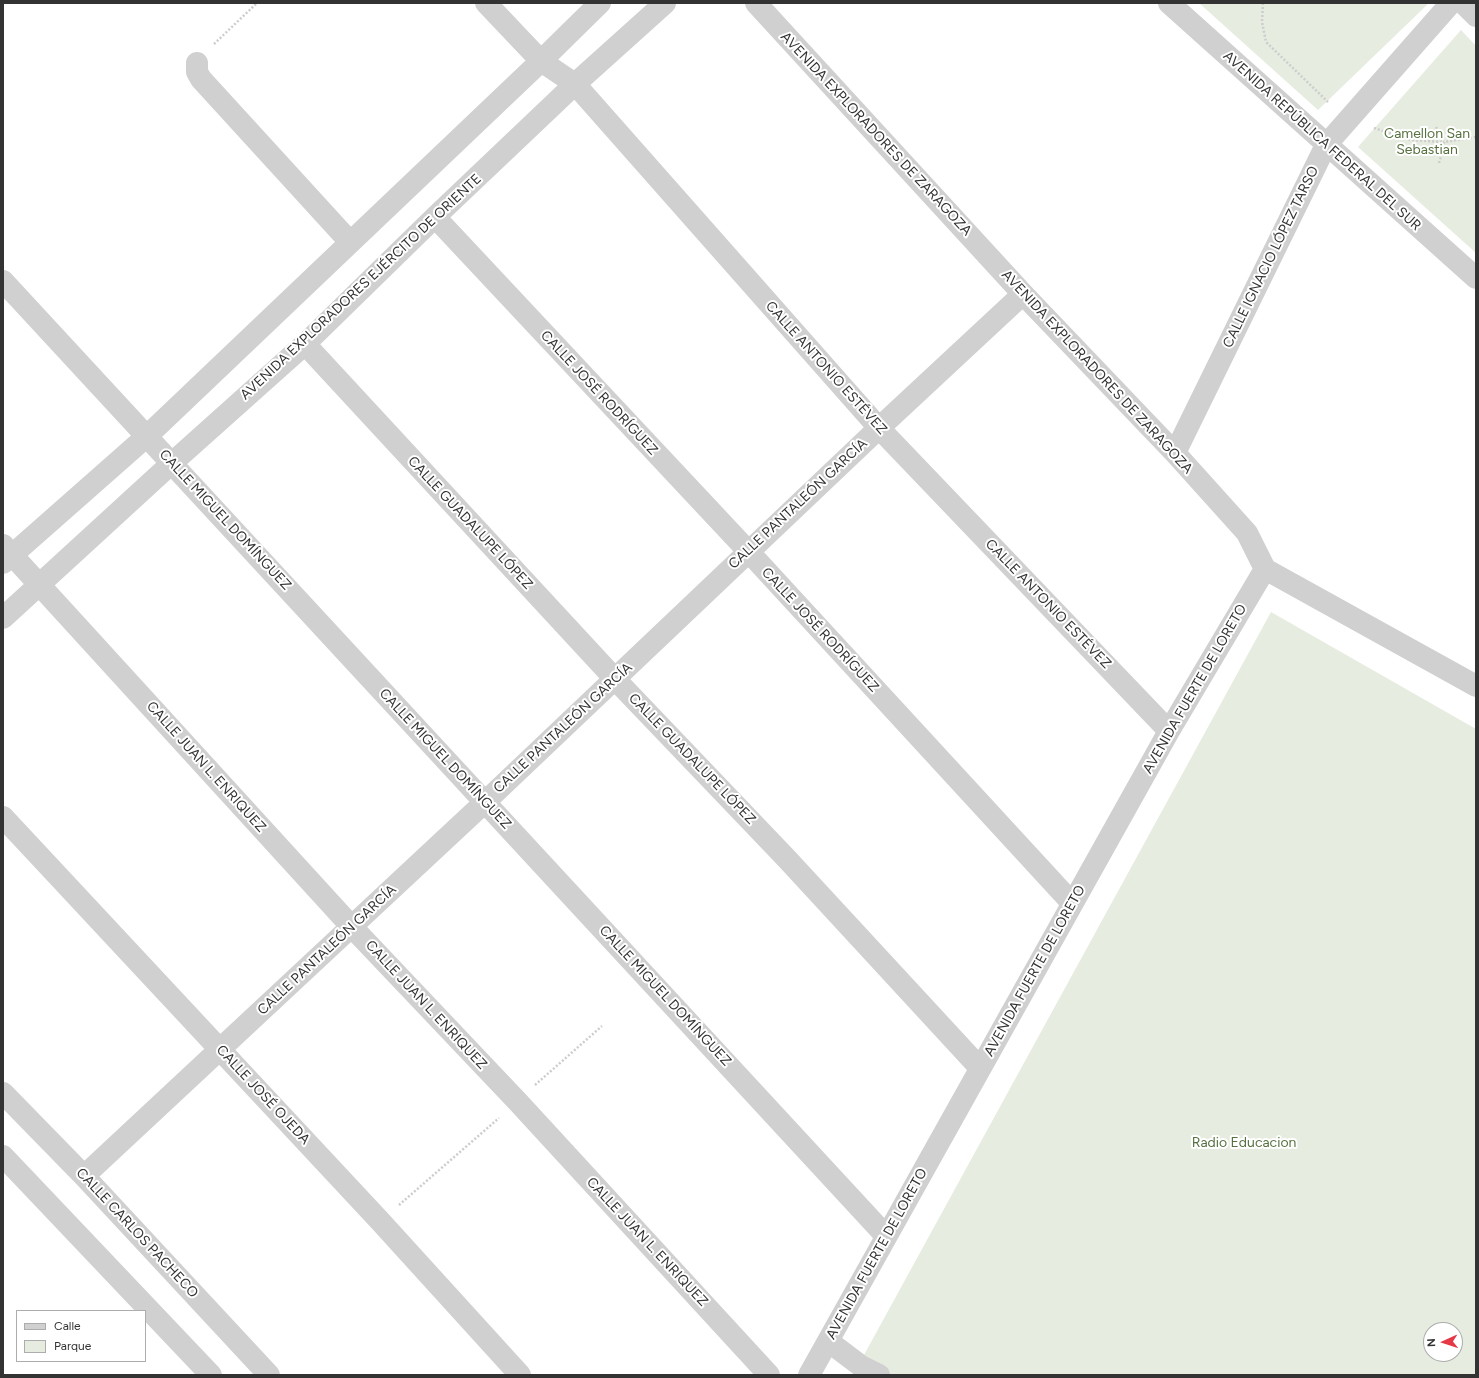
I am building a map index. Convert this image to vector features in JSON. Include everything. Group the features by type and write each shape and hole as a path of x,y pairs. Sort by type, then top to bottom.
{"street":[{"name":"CALLE ANTONIO ESTÉVEZ","path":"486,3 541,61 575,84 879,428 1169,731"},
{"path":"6,554 147,436 600,3"},
{"name":"AVENIDA EXPLORADORES EJÉRCITO DE ORIENTE","path":"3,618 38,584 305,344 434,218 575,84 665,3"},
{"name":"AVENIDA EXPLORADORES DE ZARAGOZA","path":"756,3 1023,294 1175,453 1247,532 1265,569"},
{"name":"AVENIDA REPÚBLICA FEDERAL DEL SUR","path":"1169,3 1476,278"},
{"name":"CALLE IGNACIO LÓPEZ TARSO","path":"1175,453 1326,145 1451,3"},
{"path":"1463,3 1476,16"},
{"path":"197,63 197,72 201,79 350,242"},
{"name":"CALLE JOSÉ RODRÍGUEZ","path":"434,218 748,551 1072,903"},
{"name":"CALLE MIGUEL DOMÍNGUEZ","path":"3,281 886,1236"},
{"name":"CALLE PANTALEÓN GARCÍA","path":"84,1176 221,1050 615,679 748,551 1023,294"},
{"name":"CALLE GUADALUPE LÓPEZ","path":"305,344 615,679 787,859 980,1068"},
{"name":"CALLE JUAN L. ENRIQUEZ","path":"6,554 38,584 351,926 518,1102 769,1375"},
{"path":"1265,569 1476,686"},
{"name":"AVENIDA FUERTE DE LORETO","path":"809,1375 1169,731 1265,569"},
{"name":"CALLE JOSÉ OJEDA","path":"3,817 380,1221 520,1375"},
{"name":"CALLE CARLOS PACHECO","path":"3,1093 84,1176 269,1375"},
{"path":"3,1156 210,1375"},
{"path":"828,1341 862,1366 879,1375"}],"path":[{"path":"197,63 202,56 257,3"},
{"path":"1263,3 1262,22 1266,42 1328,102"},
{"path":"1436,127 1444,142 1439,163"},
{"path":"1374,128 1411,140 1444,142 1476,137"},
{"path":"380,1221 518,1102 602,1026"}],"green space":[{"path":"1199,3 1429,3 1318,110"},
{"name":"Camellon San Sebastian","path":"1461,30 1476,46 1476,253 1358,147"},
{"name":"Radio Educacion","path":"1271,612 1476,729 1476,1375 853,1375"}]}
